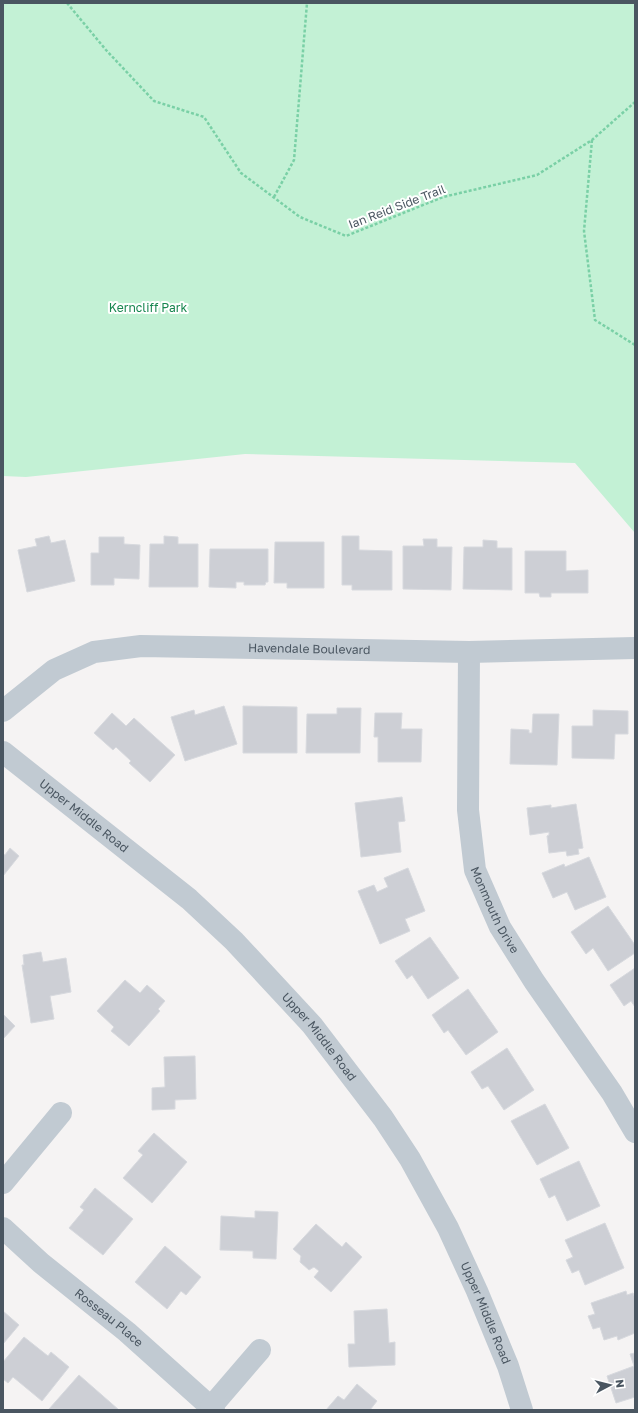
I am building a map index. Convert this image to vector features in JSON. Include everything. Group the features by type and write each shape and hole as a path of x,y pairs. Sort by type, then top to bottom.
{"street":[{"name":"Havendale Boulevard","path":"3,711 54,670 94,652 141,646 469,652 635,648"},
{"name":"Monmouth Drive","path":"469,652 468,810 475,870 500,927 534,981 612,1094 635,1132"},
{"name":"Upper Middle Road","path":"3,752 188,899 276,985 321,1036 383,1118 410,1159 448,1228 483,1305 508,1366 522,1410"},
{"path":"3,1183 61,1113"},
{"name":"Rosseau Place","path":"3,1228 41,1263 127,1332 212,1408"},
{"path":"212,1408 260,1350"}],"path":[{"name":"Ian Reid Side Trail","path":"67,3 106,50 154,101 204,117 241,174 300,217 346,236 443,197 537,175 592,140 635,102"},
{"path":"274,197 294,160 307,3"},
{"path":"592,140 584,231 595,320 635,345"}],"green space":[{"name":"Kerncliff Park","path":"3,3 635,3 635,533 575,463 245,454 26,477 3,476"}],"building":[{"path":"49,536 51,543 65,540 75,581 27,592 18,550 37,546 35,539"},
{"path":"164,536 178,537 178,544 198,544 198,587 149,587 150,544 164,544"},
{"path":"342,536 359,536 359,550 392,551 392,590 352,590 352,585 342,585"},
{"path":"99,537 124,537 124,544 140,545 139,579 114,578 114,585 91,585 91,553 99,553"},
{"path":"423,539 437,539 437,547 452,547 451,590 403,589 403,546 424,546"},
{"path":"483,540 497,541 497,548 512,548 512,590 463,589 464,547 483,547"},
{"path":"275,542 324,542 324,588 287,588 287,583 274,583"},
{"path":"210,549 268,549 268,582 266,582 265,585 244,585 244,582 236,582 236,588 209,587"},
{"path":"525,551 566,551 566,571 588,570 588,593 551,593 551,597 540,597 539,593 525,593"},
{"path":"224,706 237,744 185,761 171,717 194,710 195,715"},
{"path":"243,706 297,707 297,753 243,753"},
{"path":"337,708 361,708 360,753 306,753 307,714 337,714"},
{"path":"593,710 628,711 628,734 615,734 614,759 572,758 572,726 593,726"},
{"path":"112,713 126,726 134,718 175,755 150,782 129,763 131,761 116,747 113,750 94,733"},
{"path":"375,713 402,713 401,729 422,729 421,762 378,762 378,737 374,737"},
{"path":"533,714 559,714 557,765 510,764 511,729 529,730 529,733 532,733"},
{"path":"402,797 405,821 398,822 401,852 361,857 355,803"},
{"path":"576,804 583,848 578,849 579,854 567,856 566,851 549,853 547,836 549,835 549,832 530,835 527,808 551,805 551,808"},
{"path":"10,848 19,856 3,876 3,854 5,855"},
{"path":"589,857 606,897 575,910 567,892 553,898 542,873 564,864 565,867"},
{"path":"408,868 425,911 405,919 410,931 380,944 358,891 374,885 377,892 388,887 384,878"},
{"path":"608,906 635,945 635,953 608,971 593,948 586,954 571,932"},
{"path":"430,937 459,978 428,999 412,975 407,979 395,961"},
{"path":"41,952 43,962 66,958 71,992 50,996 54,1019 31,1023 22,965 24,965 23,955"},
{"path":"635,968 635,1007 631,1001 624,1006 610,985"},
{"path":"125,980 140,993 147,985 165,1001 158,1009 160,1011 129,1046 111,1031 114,1027 97,1011"},
{"path":"468,989 498,1032 466,1055 448,1030 444,1033 432,1015"},
{"path":"4,1015 15,1026 3,1039 3,1016"},
{"path":"507,1048 534,1090 504,1110 488,1086 482,1089 471,1072"},
{"path":"195,1056 196,1099 175,1100 175,1109 152,1110 152,1088 165,1087 164,1057"},
{"path":"545,1104 569,1148 537,1165 511,1121"},
{"path":"154,1133 187,1162 152,1203 123,1178 143,1155 138,1151"},
{"path":"579,1161 600,1206 567,1221 555,1195 549,1198 540,1179"},
{"path":"95,1188 133,1219 103,1255 69,1228 84,1210 80,1207"},
{"path":"255,1211 278,1212 276,1259 253,1258 253,1251 220,1250 221,1216 255,1218"},
{"path":"605,1223 624,1268 585,1285 579,1270 572,1273 566,1260 573,1257 565,1240"},
{"path":"316,1224 342,1247 346,1242 362,1257 331,1292 314,1277 319,1271 314,1267 309,1270 300,1262 301,1256 293,1249"},
{"path":"165,1246 201,1277 186,1295 181,1291 167,1309 135,1282"},
{"path":"626,1291 627,1295 633,1293 635,1298 635,1333 618,1340 617,1336 604,1340 600,1327 593,1329 588,1316 595,1314 591,1303"},
{"path":"387,1309 389,1343 395,1342 395,1365 349,1367 348,1344 355,1344 354,1311"},
{"path":"3,1311 19,1325 3,1344"},
{"path":"24,1337 48,1356 51,1352 69,1367 42,1401 13,1377 8,1383 3,1379 3,1362"},
{"path":"635,1353 635,1397 616,1403 607,1376 634,1366 630,1354"},
{"path":"79,1375 119,1410 49,1409"},
{"path":"357,1384 377,1401 370,1410 326,1410 338,1396 344,1400"}]}
